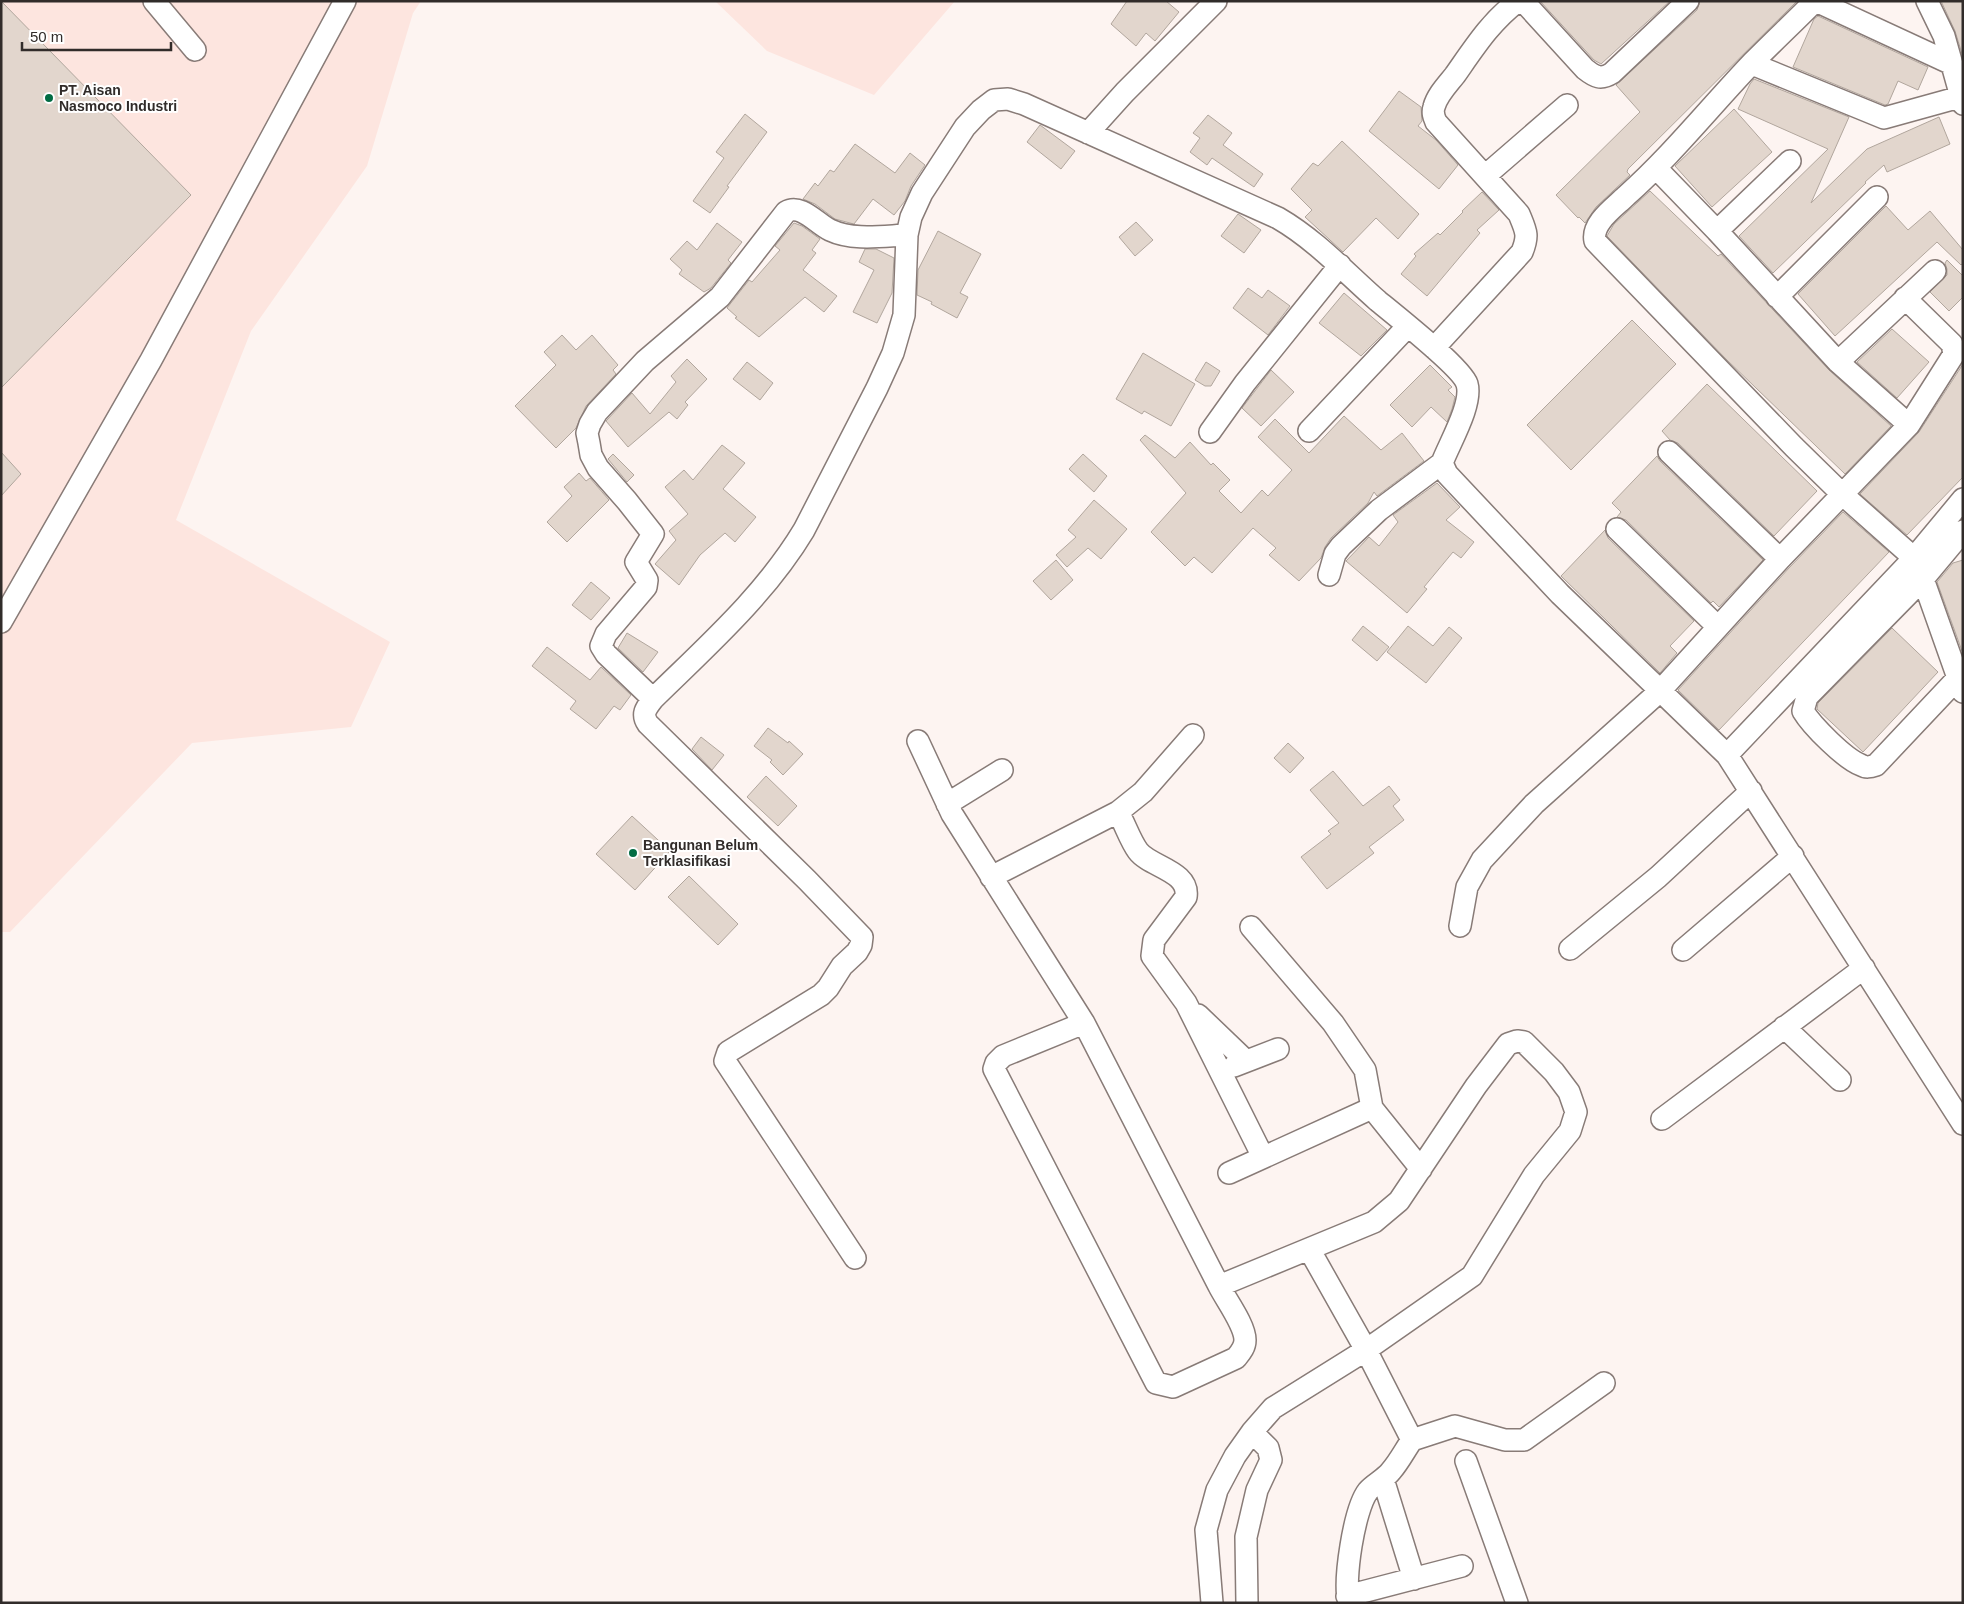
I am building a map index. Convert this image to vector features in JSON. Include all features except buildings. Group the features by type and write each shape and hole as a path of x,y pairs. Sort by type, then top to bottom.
{"street":[{"path":"154,1 195,50"},
{"path":"1,622 151,360 345,1"},
{"path":"1088,133 1125,92 1216,1"},
{"path":"1434,348 1522,252 1527,240 1526,231 1519,214 1436,122 1433,114 1433,108 1442,92 1488,30 1501,14 1518,1"},
{"path":"1523,1 1585,69 1600,78 1612,73 1688,1"},
{"path":"1914,558 1842,494 1794,447 1595,240 1593,234 1596,227 1614,207 1657,169 1752,64 1816,1 1952,64"},
{"path":"1752,64 1884,118 1962,101 1944,36 1927,1"},
{"path":"855,1258 725,1061 725,1056 728,1052 821,995 828,988 842,966 857,952 861,945 862,937 807,880 648,724 644,716 645,708 653,699 747,607 792,550 804,530 877,388 892,353 904,315 907,235 911,217 922,193 965,127 981,110 994,100 1008,99 1024,104 1278,218 1311,240 1434,348 1465,379 1468,391 1464,409 1442,463 1380,510 1341,546 1335,554 1329,575"},
{"path":"1485,176 1567,105"},
{"path":"1717,231 1790,161"},
{"path":"1657,169 1838,362 1909,425"},
{"path":"1777,297 1877,197"},
{"path":"653,699 606,654 602,646 606,634 646,587 647,580 636,562 653,534 598,468 591,455 588,443 587,433 590,424 598,412 645,361 720,297 786,212 791,209 798,209 830,230 842,235 907,235"},
{"path":"1210,432 1246,383 1340,265"},
{"path":"1838,362 1935,270"},
{"path":"1460,926 1467,887 1482,860 1534,804 1660,691 1780,559 1909,425 1954,354 1952,344 1905,298"},
{"path":"1308,431 1408,326"},
{"path":"1669,452 1780,559"},
{"path":"1442,463 1454,484 1487,516 1560,594 1727,755 1963,1124"},
{"path":"1727,755 1914,558 1963,499"},
{"path":"1618,529 1718,627"},
{"path":"1923,579 1960,685 1876,765 1867,767 1854,762 1810,722 1803,711 1807,697 1923,579 1963,530"},
{"path":"991,877 1118,812 1143,792 1192,735"},
{"path":"918,741 947,804 1084,1023 1242,1328 1245,1341 1243,1349 1236,1358 1173,1387 1156,1383 994,1069 996,1063 1004,1056 1084,1023"},
{"path":"947,804 1002,770"},
{"path":"1570,949 1658,877 1751,791"},
{"path":"1118,812 1139,852 1182,880 1187,891 1186,897 1154,940 1152,956 1186,1003 1263,1157"},
{"path":"1683,950 1793,856"},
{"path":"1251,927 1333,1022 1365,1070 1372,1108 1422,1168"},
{"path":"1662,1119 1864,968"},
{"path":"1186,1003 1246,1061"},
{"path":"1784,1027 1840,1080"},
{"path":"1212,1603 1206,1530 1217,1490 1235,1456 1252,1432 1274,1408 1366,1350 1472,1276 1534,1175 1570,1130 1576,1112 1570,1092 1554,1072 1524,1042 1517,1041 1508,1044 1476,1086 1399,1201 1374,1222 1219,1286"},
{"path":"1220,1071 1278,1048"},
{"path":"1229,1173 1372,1108"},
{"path":"1309,1249 1366,1350 1412,1440"},
{"path":"1462,1566 1348,1599 1349,1554 1358,1511 1368,1492 1391,1472 1412,1440 1455,1426 1505,1440 1524,1440 1604,1383"},
{"path":"1247,1603 1246,1537 1257,1490 1271,1460 1268,1448 1252,1432"},
{"path":"1466,1461 1517,1603"},
{"path":"1383,1479 1414,1579"}],"shaded area":[{"path":"1,1 421,1 413,13 367,166 251,331 176,520 390,642 351,727 192,743 10,932 1,932"},
{"path":"715,1 955,1 874,95 767,51"}],"place":[{"name":"PT. Aisan Nasmoco Industri","path":"49,98"},
{"name":"Bangunan Belum Terklasifikasi","path":"633,853"}]}
